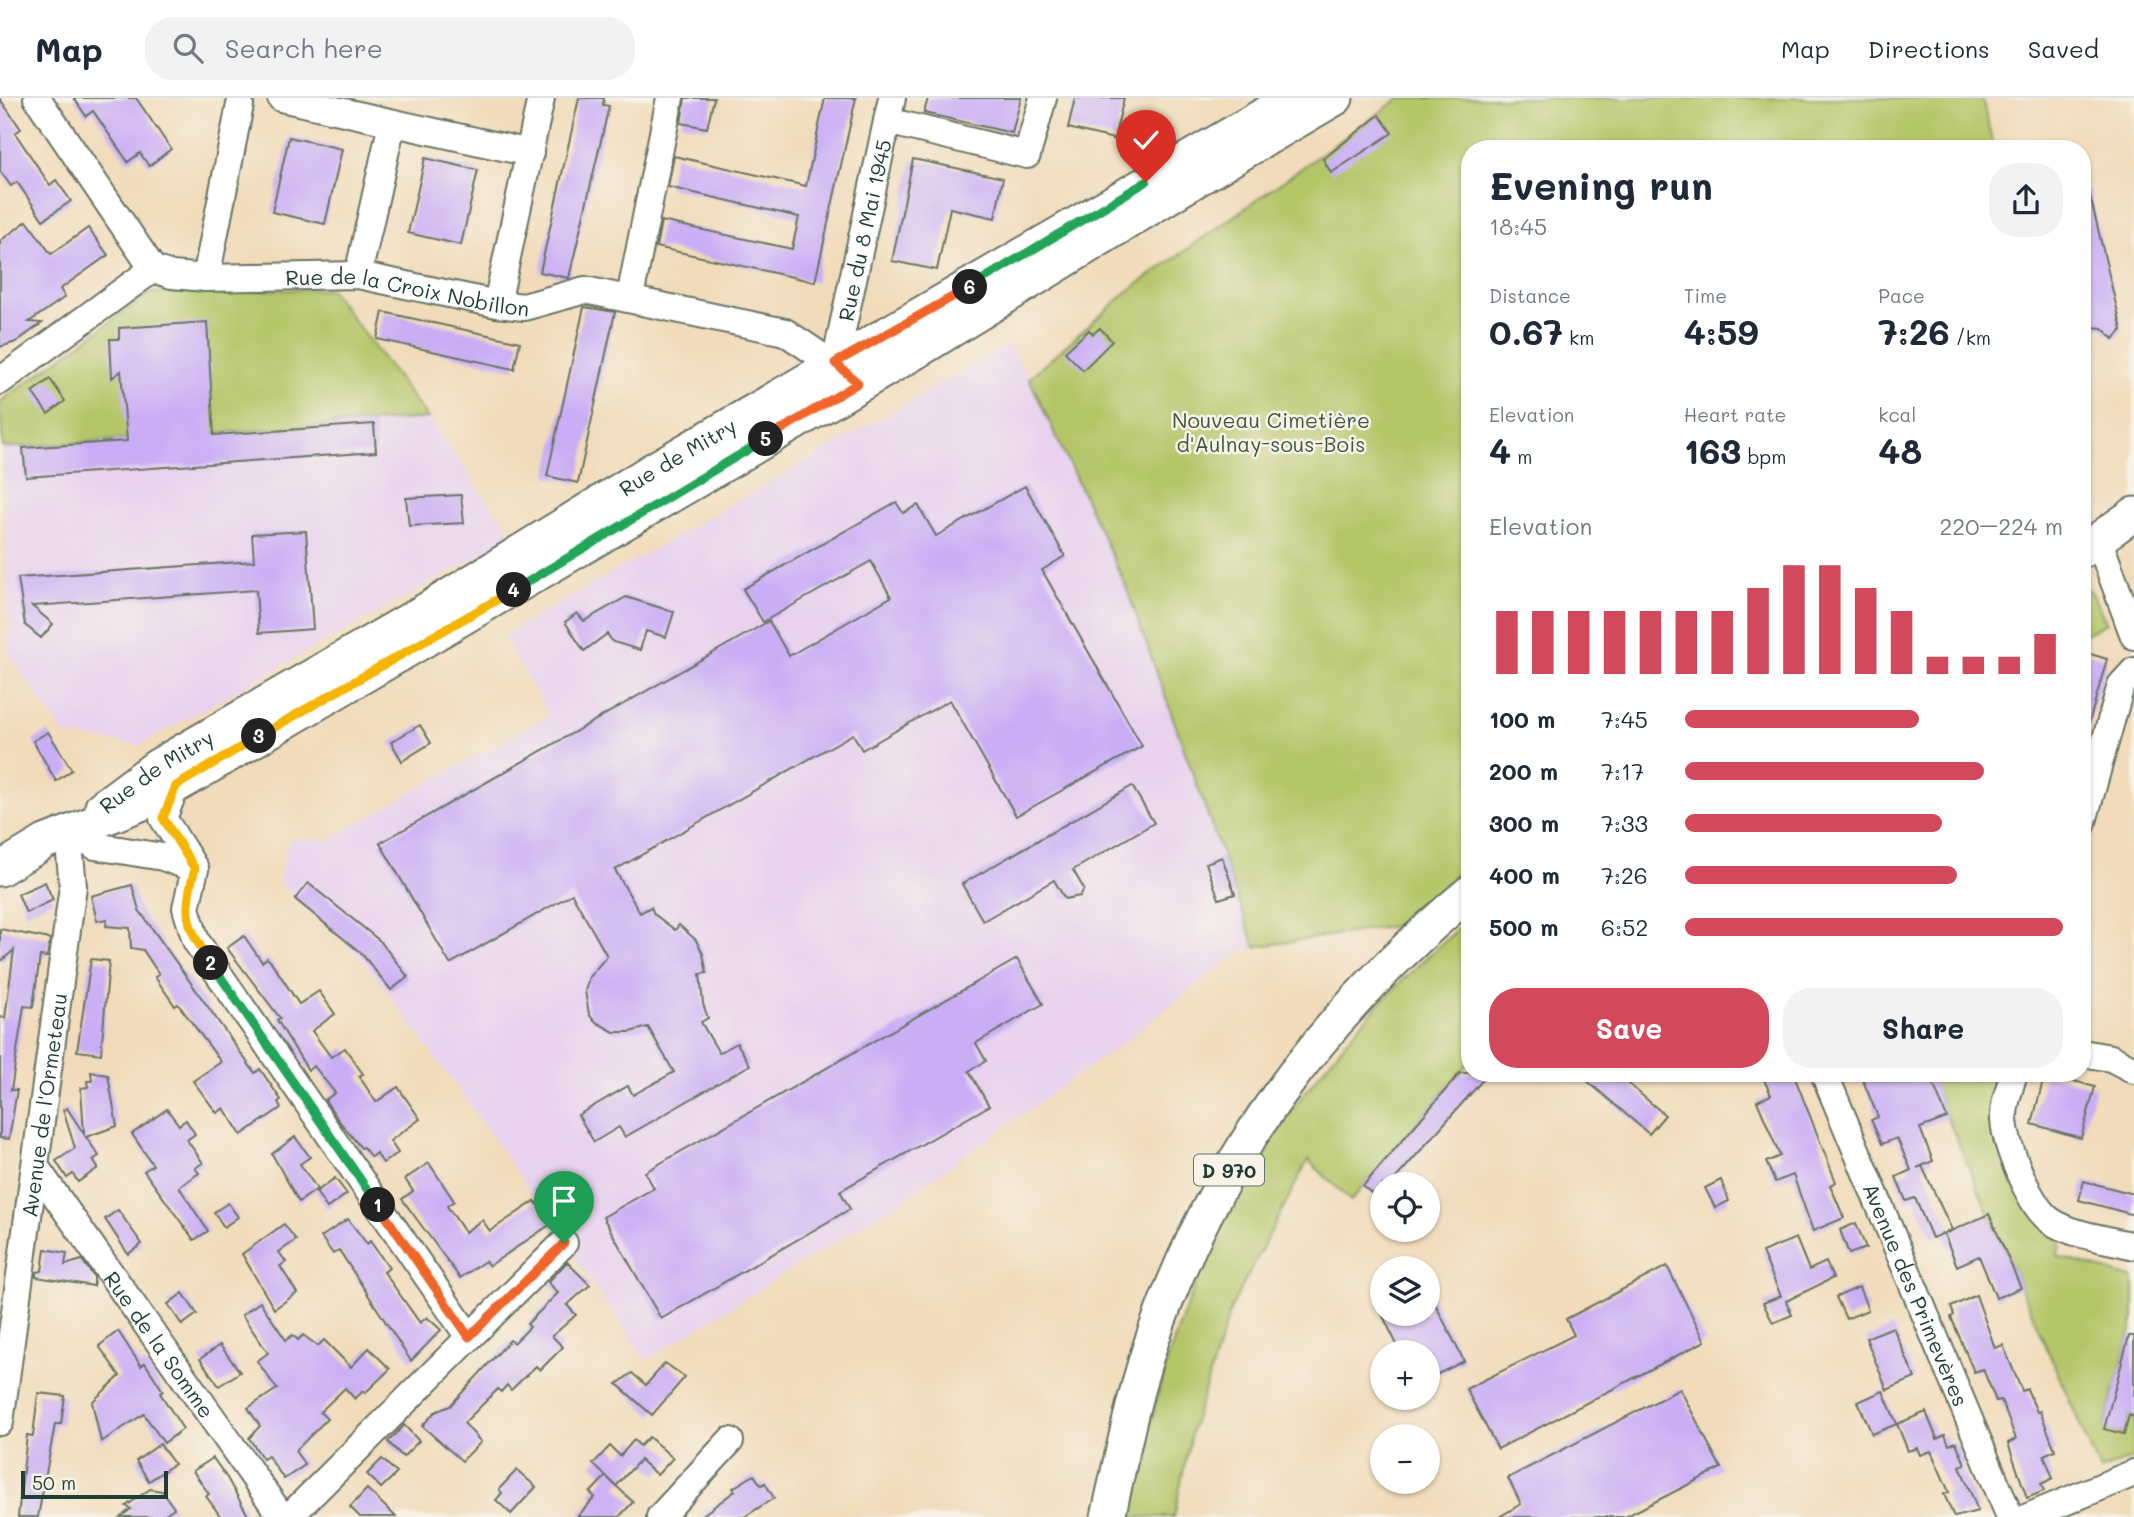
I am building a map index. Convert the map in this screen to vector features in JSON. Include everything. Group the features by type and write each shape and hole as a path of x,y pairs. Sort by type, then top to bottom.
{"main road":[{"name":"Rue de Mitry","path":"0,869 72,830 156,805 474,613 847,373 1292,98"},
{"name":"Rue de Mitry","path":"156,805 178,753 421,613 654,469 847,373 919,350 1196,180 1336,98"},
{"path":"2091,546 2134,514"},
{"name":"D 970","path":"1108,1517 1138,1384 1151,1344 1186,1254 1221,1183 1268,1107 1338,1017 1407,945 1461,900"}],"street":[{"path":"0,380 153,270 37,98"},
{"path":"281,98 530,153"},
{"path":"497,304 541,98"},
{"path":"630,297 670,98"},
{"path":"889,110 1027,155 1043,98"},
{"path":"206,278 239,100"},
{"name":"Rue du 8 Mai 1945","path":"847,373 889,110"},
{"path":"358,275 392,122"},
{"name":"Rue de la Croix Nobillon","path":"153,270 172,275 206,278 358,275 497,304 533,306 585,290 630,297 785,332 847,373"},
{"path":"2091,546 2134,636"},
{"path":"2091,793 2121,685 2134,671"},
{"path":"145,854 159,850 168,842 156,805"},
{"path":"156,805 195,869 186,908 196,940 469,1337"},
{"path":"72,830 95,846 163,857 195,869"},
{"name":"Avenue de l'Ormeteau","path":"0,1422 74,886 70,855 72,830"},
{"path":"2091,1055 2111,1058 2134,1070"},
{"name":"Avenue des Primevères","path":"1828,1082 2010,1517"},
{"path":"2012,1082 2005,1111 2008,1141 2037,1208 2053,1223 2134,1246"},
{"name":"Rue de la Somme","path":"37,1169 282,1517"},
{"path":"289,1517 564,1243"},
{"path":"660,1517 730,1441"},
{"path":"2028,1517 2134,1473"}],"shaded area":[{"path":"1008,345 1029,378 1125,584 1255,947 1235,955 1125,1041 898,1203 646,1360 467,1101 365,962 278,882 290,839 328,840 549,715 503,636"},
{"path":"428,418 514,537 139,745 64,734 9,655 3,448"}],"green space":[{"name":"Nouveau Cimetière d'Aulnay-sous-Bois","path":"1400,98 1982,98 1992,140 1461,140 1461,872 1395,926 1255,947 1125,584 1029,378 1127,292"},
{"path":"330,289 428,418 3,448 0,402 150,293"},
{"path":"2091,593 2107,623 2091,631"},
{"path":"1461,927 1461,1072 1376,1172 1370,1172 1370,1179 1351,1201 1308,1160 1231,1308 1192,1429 1174,1517 1130,1517 1168,1359 1210,1252 1238,1197 1303,1095 1381,1002"},
{"path":"1932,1082 2002,1082 1998,1103 2063,1235 2057,1256 2134,1279 2134,1318 2104,1428 2124,1434 2129,1415 2134,1417 2134,1457 2100,1471"}],"building":[{"path":"74,98 136,98 171,149 149,166 140,153 128,162 93,111 86,116"},
{"path":"579,98 604,98 603,105 609,106 569,278 540,272"},
{"path":"685,98 714,98 707,128 681,123"},
{"path":"825,98 856,98 815,282 656,247 661,221 792,249 799,217 668,187 674,156 806,186"},
{"path":"928,98 1021,98 1012,133 924,113"},
{"path":"1075,98 1124,98 1114,139 1068,128"},
{"path":"0,99 21,129 15,133 50,185 56,180 71,201 43,220 17,182 11,186 0,171"},
{"path":"1379,115 1392,133 1331,173 1323,159"},
{"path":"289,137 342,149 325,224 272,212"},
{"path":"425,158 478,170 461,245 408,233"},
{"path":"913,159 1003,178 995,218 950,208 937,270 892,261"},
{"path":"2091,199 2122,330 2114,339 2102,328 2093,327"},
{"path":"27,221 51,254 88,228 108,255 60,289 65,297 29,322 42,323 16,342 0,347 0,241"},
{"path":"584,307 615,312 578,483 547,476"},
{"path":"383,312 520,342 514,369 377,339"},
{"path":"207,322 214,435 374,424 376,452 26,477 23,448 127,441 121,371 112,378 110,339 119,339 119,328"},
{"path":"1100,328 1112,341 1083,370 1065,352 1089,330 1093,334"},
{"path":"50,379 65,401 48,414 32,392"},
{"path":"1025,486 1065,556 1042,570 1142,746 1016,816 950,700 862,750 853,734 615,870 640,913 651,907 654,914 675,930 679,925 696,940 703,954 707,973 700,974 703,1004 708,1018 701,1022 719,1053 737,1043 750,1065 625,1137 619,1127 594,1142 578,1115 628,1086 633,1095 674,1072 648,1027 630,1032 614,1032 594,1021 589,1014 585,991 589,977 607,956 572,894 450,964 380,843 769,621 789,656 891,597 871,561 763,622 743,589 896,502 903,513 918,505 936,536"},
{"path":"461,495 464,523 409,526 406,498"},
{"path":"306,531 313,629 259,633 256,590 32,606 53,624 41,638 25,625 18,578 254,561 252,534"},
{"path":"626,597 674,612 666,637 646,631 640,650 613,642 607,634 584,651 565,622 577,613 584,621"},
{"path":"2091,654 2107,659 2091,716"},
{"path":"420,725 431,743 402,761 391,742"},
{"path":"48,732 72,770 56,781 33,741"},
{"path":"1132,786 1154,823 1073,870 1084,889 1080,896 1065,899 1054,880 983,921 962,884"},
{"path":"1222,857 1235,894 1219,899 1206,863"},
{"path":"45,882 53,900 26,913 18,894"},
{"path":"308,883 380,941 408,977 391,990 361,953 295,899"},
{"path":"132,885 139,910 255,1073 260,1069 281,1100 278,1102 281,1108 241,1135 224,1108 217,1113 193,1081 221,1062 178,1004 175,1006 155,977 159,974 143,950 131,948 130,928 106,926 107,919 97,921 91,896"},
{"path":"0,929 50,939 47,957 40,956 33,1007 24,1006 11,1090 17,1090 9,1139 0,1138 0,1017 5,1018 14,950 0,962"},
{"path":"244,936 262,962 267,958 272,963 299,1004 319,991 335,1014 312,1031 331,1057 345,1048 363,1074 359,1076 376,1102 398,1087 420,1119 390,1141 398,1153 383,1163 376,1153 371,1157 361,1148 339,1121 325,1100 335,1093 314,1066 308,1070 277,1020 280,1018 227,948"},
{"path":"91,959 109,961 101,1054 77,1051"},
{"path":"1017,959 1043,1004 976,1043 986,1061 969,1071 989,1106 840,1191 850,1209 661,1319 603,1217 654,1188 645,1172"},
{"path":"91,1072 108,1075 117,1126 86,1137 99,1156 93,1160 98,1168 78,1182 73,1174 67,1178 56,1161 75,1148 63,1110 67,1108 84,1134 81,1088 88,1087 87,1081 92,1081"},
{"path":"1460,1073 1461,1082 1481,1082 1401,1172 1375,1172"},
{"path":"1588,1082 1626,1082 1665,1115 1649,1134"},
{"path":"1765,1082 1797,1082 1836,1182 1830,1185 1844,1218 1813,1231 1793,1175 1775,1182 1766,1162 1780,1156 1757,1101 1771,1095"},
{"path":"1864,1082 1933,1082 1947,1118 1920,1128 1933,1161 1917,1168 1922,1166 1952,1230 1932,1238 1915,1198 1906,1201 1896,1177 1911,1170 1897,1138 1882,1144 1871,1120 1878,1117"},
{"path":"2043,1082 2077,1082 2095,1087 2081,1138 2032,1124"},
{"path":"167,1109 179,1125 186,1120 195,1134 187,1140 203,1163 195,1168 199,1173 179,1187 208,1231 194,1240 144,1171 153,1165 132,1134"},
{"path":"295,1137 310,1157 300,1164 317,1189 299,1202 272,1154"},
{"path":"429,1163 454,1201 447,1206 465,1232 482,1220 490,1231 535,1201 551,1224 489,1266 485,1261 460,1278 402,1199 413,1191 405,1179"},
{"path":"335,1178 347,1194 327,1208 316,1192"},
{"path":"1370,1178 1370,1192 1363,1186"},
{"path":"1721,1180 1729,1201 1715,1208 1705,1188"},
{"path":"2084,1181 2134,1194 2134,1215 2079,1200"},
{"path":"228,1203 238,1217 224,1227 214,1212"},
{"path":"118,1210 142,1244 128,1254 105,1219"},
{"path":"1989,1214 2021,1288 1996,1298 1979,1256 1957,1266 1944,1234"},
{"path":"348,1219 367,1244 370,1241 389,1268 384,1272 420,1323 427,1317 441,1330 411,1361 339,1250 333,1254 321,1237"},
{"path":"1856,1223 1866,1248 1849,1254 1840,1230"},
{"path":"284,1224 296,1240 279,1252 286,1262 280,1266 297,1293 274,1309 242,1254"},
{"path":"1796,1238 1809,1270 1826,1262 1833,1278 1786,1301 1792,1315 1773,1323 1763,1303 1781,1296 1762,1252"},
{"path":"45,1249 67,1253 65,1265 82,1260 94,1277 94,1286 36,1277 36,1272 42,1271"},
{"path":"567,1262 590,1285 567,1305 576,1315 552,1336 563,1347 540,1370 536,1366 511,1390 507,1385 501,1392 498,1389 464,1423 481,1442 462,1461 422,1426 435,1412 450,1406 510,1340 514,1343 530,1327 527,1324 558,1293 548,1282"},
{"path":"1667,1266 1705,1341 1498,1449 1466,1389 1574,1335 1566,1319"},
{"path":"1859,1287 1868,1310 1846,1319 1836,1297"},
{"path":"183,1293 197,1314 182,1325 168,1304"},
{"path":"1976,1295 1995,1348 2003,1345 2022,1391 2027,1389 2037,1412 2040,1411 2055,1450 2044,1455 2053,1478 2041,1484 2044,1491 2027,1498 2008,1443 2016,1439 2001,1400 1996,1401 1983,1369 1974,1372 1951,1317 1954,1315 1951,1307"},
{"path":"260,1302 286,1340 293,1335 298,1340 303,1335 318,1346 324,1340 351,1367 369,1348 390,1369 355,1399 345,1388 320,1412 327,1419 295,1451 305,1465 284,1479 268,1456 263,1459 249,1438 260,1426 248,1408 277,1389 257,1361 268,1353 242,1315"},
{"path":"1440,1314 1464,1361 1440,1373 1440,1340 1395,1340 1388,1326 1440,1326"},
{"path":"1893,1327 1915,1378 1887,1390 1866,1338"},
{"path":"118,1331 141,1366 145,1363 183,1429 164,1443 144,1414 101,1442 92,1402 120,1376 99,1346"},
{"path":"2129,1336 2134,1336 2134,1417 2129,1415 2124,1434 2104,1429"},
{"path":"220,1345 240,1372 219,1386 200,1359"},
{"path":"665,1363 685,1377 652,1415 617,1384 632,1373 646,1385"},
{"path":"1680,1389 1721,1468 1625,1517 1499,1517 1521,1504 1508,1478"},
{"path":"1883,1391 1897,1424 1872,1434 1858,1402"},
{"path":"38,1393 65,1396 61,1424 55,1424 38,1517 18,1517 27,1435 33,1436"},
{"path":"1926,1412 1937,1439 1945,1435 1949,1445 1956,1442 1965,1464 1960,1466 1978,1511 1954,1517 1944,1494 1949,1492 1931,1451 1920,1455 1917,1448 1908,1451 1897,1424"},
{"path":"404,1425 419,1441 403,1457 388,1442"},
{"path":"649,1437 673,1458 657,1475 640,1460 616,1486 593,1464 610,1446 620,1456 634,1440 640,1446"},
{"path":"160,1444 174,1464 149,1481 136,1461"},
{"path":"213,1458 249,1517 221,1517 206,1496 209,1494 193,1471"},
{"path":"382,1459 397,1473 381,1488 367,1474"},
{"path":"517,1470 536,1487 511,1514 496,1500 502,1493 499,1489"},
{"path":"754,1475 761,1485 765,1483 774,1498 744,1517 700,1517 735,1491 733,1488"},
{"path":"606,1476 633,1502 619,1517 577,1517 595,1497 590,1493"},
{"path":"150,1489 162,1491 174,1508 161,1517 120,1517 131,1509 126,1506"},
{"path":"367,1489 396,1517 360,1517 350,1507"}],"route":[{"path":"564,1243 469,1337 196,940 186,908 195,869 163,818 176,786 474,613 858,383 835,363 914,320 1146,182"}]}
